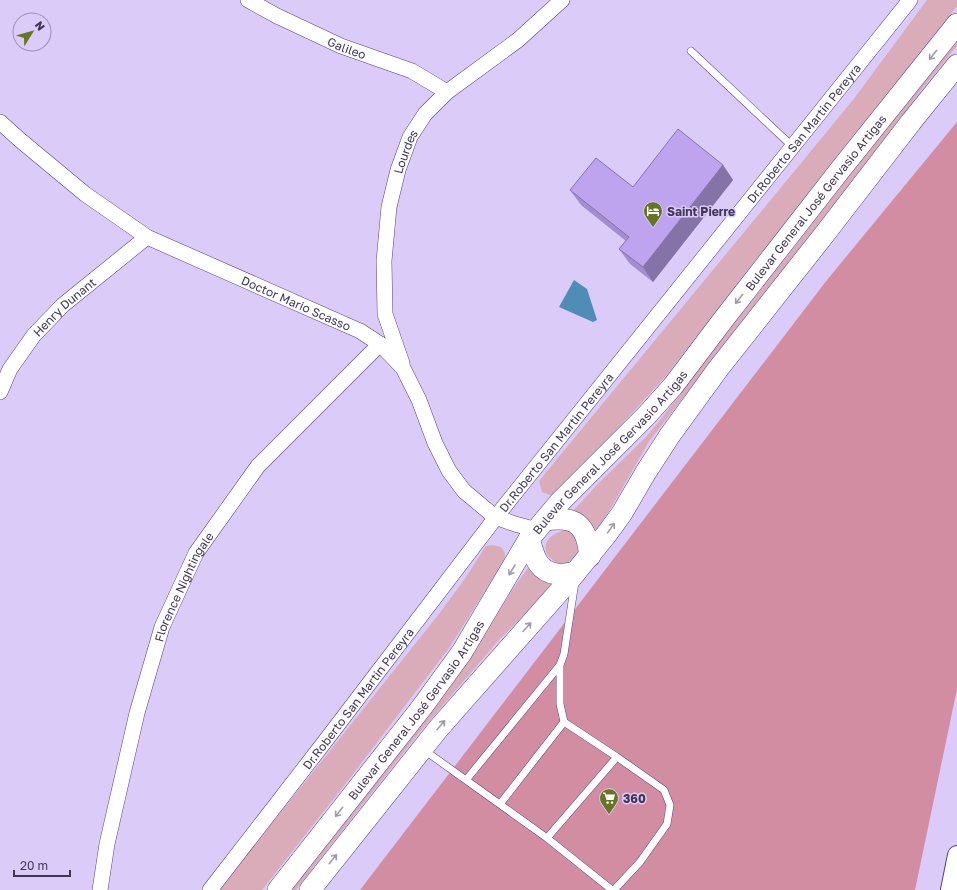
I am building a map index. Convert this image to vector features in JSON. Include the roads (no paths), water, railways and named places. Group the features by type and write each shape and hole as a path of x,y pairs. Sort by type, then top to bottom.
{"main road":[{"name":"Bulevar General José Gervasio Artigas","path":"278,890 422,707 462,652 537,530 559,503 646,416 672,386 957,24"},
{"name":"Bulevar General José Gervasio Artigas","path":"310,890 422,748 590,556 622,512 670,435 718,369 957,65"},
{"path":"576,572 558,574 548,572 540,566 535,558 537,530 560,518 568,520 583,530 590,556"}],"street":[{"name":"Galileo","path":"248,0 277,16 341,46 412,71 448,92"},
{"name":"Lourdes","path":"404,368 385,314 384,261 388,207 398,170 410,137 425,114 448,92 518,40 562,0"},
{"name":"Dr.Roberto San Martin Pereyra","path":"210,890 495,517 910,0"},
{"name":"Doctor Mario Scasso","path":"0,122 85,194 147,237 360,331 380,344 404,368 419,400 435,443 449,471 464,491 495,517 537,530"},
{"name":"Henry Dunant","path":"0,392 10,369 34,335 62,305 147,237"},
{"name":"Florence Nightingale","path":"100,890 107,844 137,713 162,627 196,553 258,466 380,344"},
{"path":"950,890 957,855"}],"lane":[{"path":"691,51 792,146"},
{"path":"466,780 560,665 564,654 576,572"},
{"path":"422,748 547,838 613,890 640,862 667,824 670,805 664,790 564,722 560,704 560,665"},
{"path":"500,804 564,722"},
{"path":"547,838 617,757"}],"water":[{"path":"574,280 587,289 597,320 593,322 559,307"}],"place":[{"name":"Saint Pierre","path":"653,228"},
{"name":"360","path":"609,815"}]}
